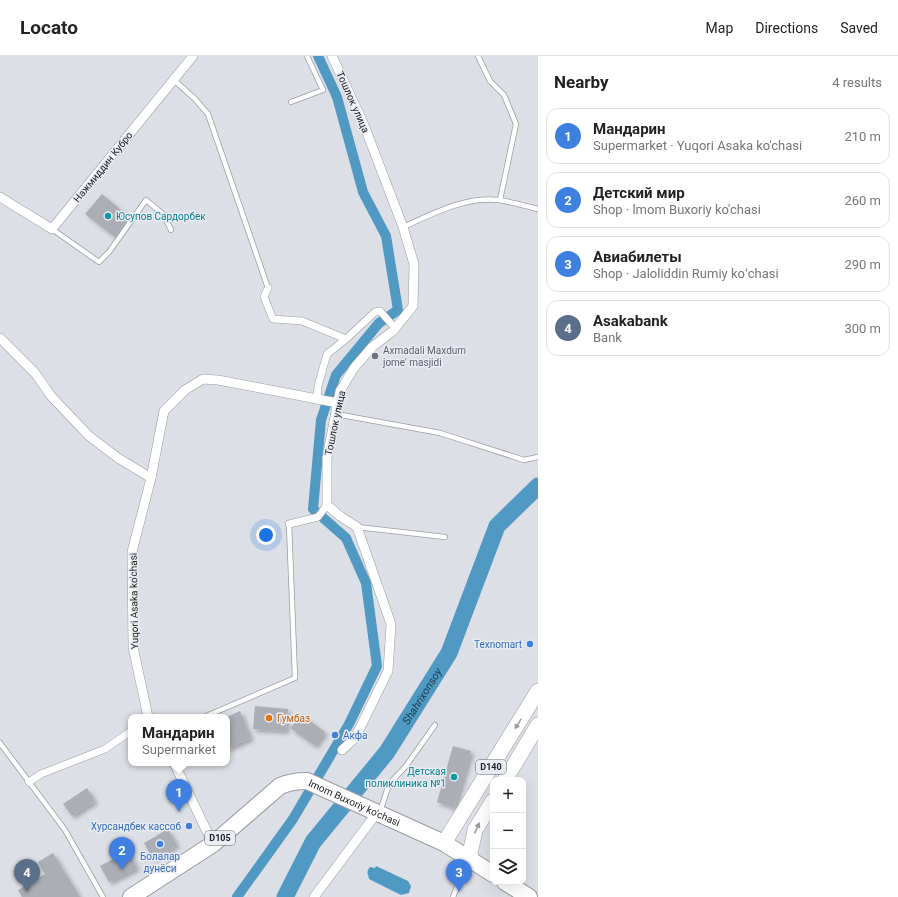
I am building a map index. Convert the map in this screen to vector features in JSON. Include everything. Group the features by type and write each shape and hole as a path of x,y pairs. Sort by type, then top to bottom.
{"highway":[{"name":"lmom Buxoriy ko'chasi","path":"131,897 213,844 280,786 288,782 307,781 444,843"},
{"name":"D105","path":"444,843 490,872"},
{"path":"511,885 529,897"}],"main road":[{"name":"D140","path":"444,843 538,691"},
{"name":"D140","path":"507,777 538,725"},
{"path":"469,859 475,830 490,806"}],"street":[{"name":"Нажмиддин Кубро","path":"52,229 193,56"},
{"name":"Тошлок улица","path":"323,511 327,458 340,392 354,368 372,347 395,328 413,306 414,264 403,227 364,125 332,56"},
{"path":"0,197 52,229"},
{"path":"268,288 264,297 273,319 302,321 346,339"},
{"path":"337,403 318,400 318,386 327,354 346,339 375,312 380,311 395,328"},
{"path":"0,338 35,373 51,396 89,436 118,458 151,478"},
{"name":"Yuqori Asaka ko'chasi","path":"147,714 133,647 132,552 151,478 164,412 186,390 203,379 218,380 318,400"},
{"path":"289,524 323,511 340,516 357,527 391,624 388,671 355,738 342,750"},
{"path":"29,782 41,774 105,748 128,733"},
{"path":"175,766 213,844"},
{"path":"314,897 378,814"}],"lane":[{"path":"291,102 323,90 308,56"},
{"path":"478,56 490,81 504,95 516,124 500,200"},
{"path":"174,80 201,105 208,114 268,288"},
{"path":"403,227 458,204 481,199 500,200 538,209"},
{"path":"52,229 99,262 109,252 146,200 164,215 170,230"},
{"path":"336,414 440,433 524,460 538,457"},
{"path":"211,714 296,678 289,524"},
{"path":"357,527 445,537"},
{"path":"378,814 389,784 406,766 435,725"},
{"path":"0,743 65,830 103,897"},
{"path":"453,897 469,859"}],"water":[{"path":"376,866 408,881 411,886 409,893 401,895 369,879 367,872 370,867 375,868"}],"building":[{"name":"Юсупов Сардорбек","path":"102,194 129,217 115,237 85,214"},
{"path":"255,706 288,709 286,731 253,729"},
{"path":"240,711 251,738 230,748 230,716"},
{"path":"301,714 325,732 315,746 290,728"},
{"name":"Детская поликлиника №1","path":"453,746 471,751 454,808 437,802"},
{"path":"87,788 95,801 72,816 63,804"},
{"path":"168,829 177,845 153,859 144,843"},
{"path":"128,851 137,868 109,882 100,866"},
{"path":"53,853 80,897 22,897 18,890 45,874 38,862"}],"waterway":[{"path":"237,897 293,819 349,724 377,666 366,583 346,538 313,509 321,420 336,375 379,323 398,310 386,236 363,192 337,97 318,56"},
{"name":"Shahrixonsoy","path":"285,897 313,842 387,752 449,653 497,526 538,486"}],"place":[{"name":"Юсупов Сардорбек","path":"108,216"},
{"name":"Axmadali Maxdum jome' masjidi","path":"375,356"},
{"name":"Texnomart","path":"530,644"},
{"name":"Гумбаз","path":"269,718"},
{"name":"Акфа","path":"335,735"},
{"name":"Детская поликлиника №1","path":"454,777"},
{"name":"Мандарин","path":"179,812"},
{"name":"Хурсандбек кассоб","path":"189,826"},
{"name":"Болалар дунёси","path":"160,844"},
{"name":"Детский миp","path":"122,870"},
{"name":"Asakabank","path":"27,892"},
{"name":"Авиабилеты","path":"459,892"}]}
